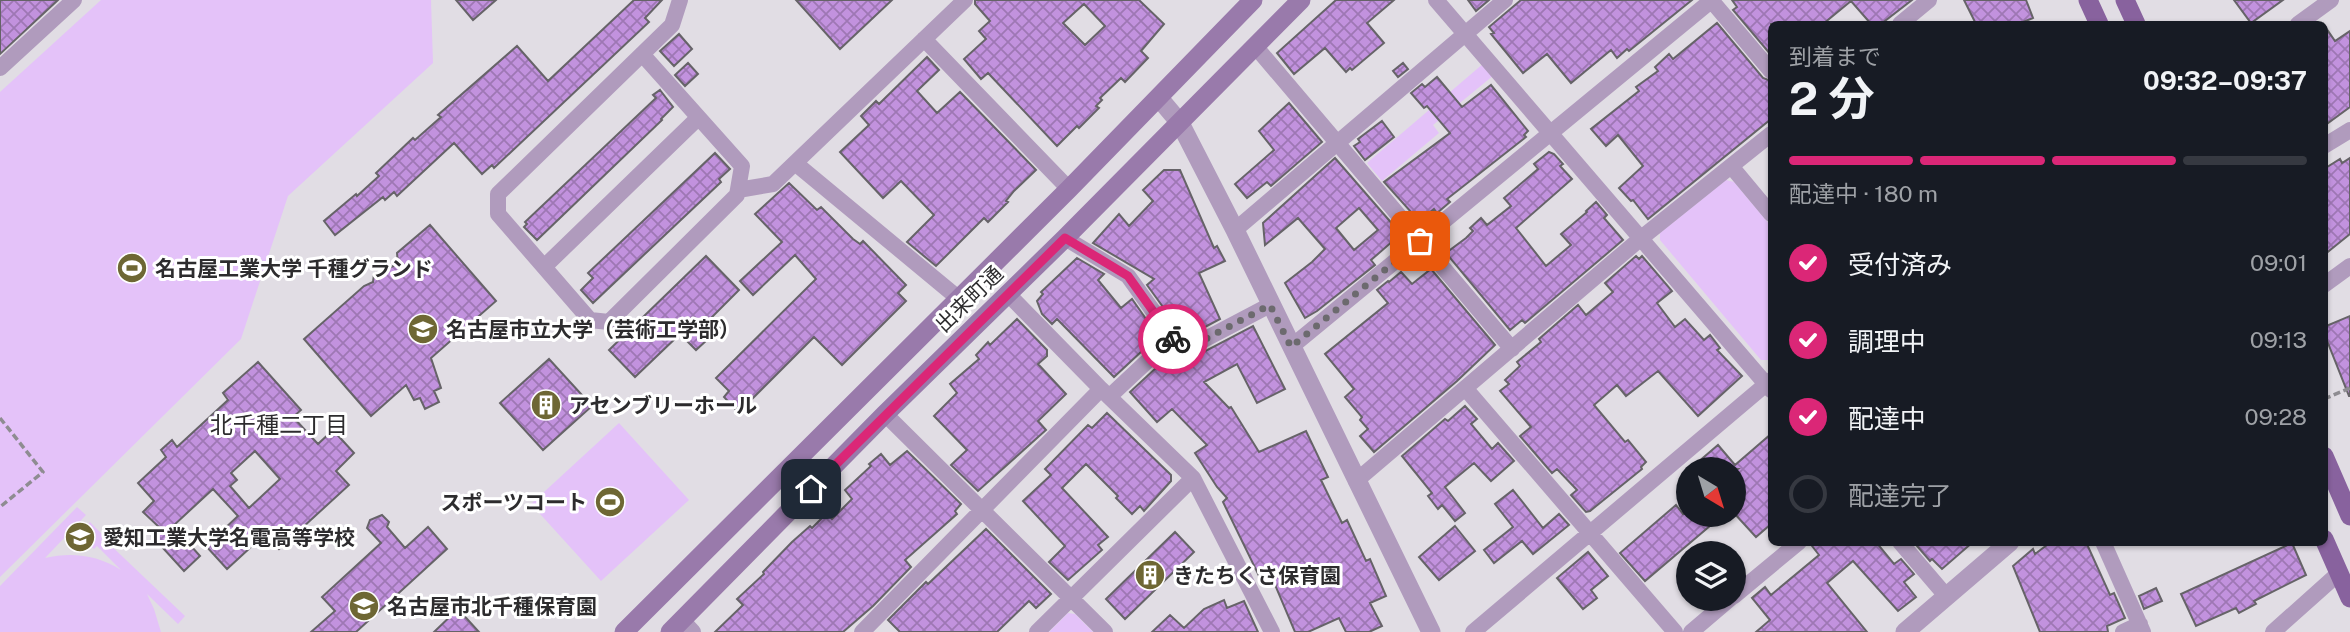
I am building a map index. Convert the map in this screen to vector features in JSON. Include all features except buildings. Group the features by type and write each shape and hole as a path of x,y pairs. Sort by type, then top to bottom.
{"main road":[{"name":"出来町通","path":"624,632 1069,189 1253,0"},
{"name":"出来町通","path":"682,628 885,414 1065,238 1301,0"},
{"path":"2088,0 2098,21"},
{"path":"2125,0 2135,21"},
{"path":"2328,465 2350,516"},
{"path":"2327,546 2350,598"}],"street":[{"path":"0,68 74,0"},
{"path":"642,54 741,166 738,190 737,195 609,322 590,320 498,214 498,194 642,54 672,25 680,0"},
{"path":"738,190 773,184 965,0"},
{"path":"1436,0 1768,384"},
{"path":"1235,230 1505,0"},
{"path":"1291,347 1712,0 1768,67"},
{"path":"1904,21 1929,0"},
{"path":"2302,21 2331,0"},
{"path":"924,39 1069,189"},
{"path":"1255,46 1512,349"},
{"path":"1159,98 1180,123 1235,230 1431,632"},
{"path":"544,267 698,118"},
{"path":"2328,144 2350,130"},
{"path":"1356,481 1640,239 1768,136"},
{"path":"794,163 958,298"},
{"path":"1731,166 1768,210"},
{"path":"1065,238 1128,276 1176,343 1194,345 1270,305"},
{"path":"2328,282 2350,266"},
{"path":"1007,293 1193,478 1272,632"},
{"path":"862,632 1105,392 1172,338"},
{"path":"1473,632 1768,386"},
{"path":"1465,388 1675,632"},
{"path":"885,414 1105,632"},
{"path":"1037,632 1193,478"},
{"path":"1746,586 1794,546"},
{"path":"1903,546 1947,597"},
{"path":"1905,632 2005,546"},
{"path":"2105,546 2142,628 2123,632"},
{"path":"2273,632 2339,573"},
{"path":"1691,632 1716,611"}],"path":[{"path":"2328,397 2350,388"},
{"path":"0,418 43,472 0,507"}],"shaded area":[{"name":"名古屋工業大学 千種グランド","path":"101,0 431,0 433,63 288,196 241,339 0,577 0,92"},
{"path":"1484,63 1494,75 1433,125 1439,133 1382,181 1367,163"},
{"path":"1726,180 1734,182 1768,222 1768,360 1761,360 1660,240 1660,233"},
{"name":"スポーツコート","path":"619,423 689,500 601,581 531,504"},
{"name":"愛知工業大学名電高等学校","path":"77,507 86,515 45,558 84,556 121,570 97,546 94,549 78,534 90,522 104,539 185,616 178,624 147,594 161,632 0,632 0,586"},
{"path":"1068,613 1075,614 1093,632 1049,632"}],"way so far":[{"path":"1173,339 1176,343 1194,345 1270,305 1291,347 1420,241"}],"place":[{"name":"名古屋工業大学 千種グランド","path":"132,268"},
{"name":"名古屋市立大学（芸術工学部）","path":"423,329"},
{"name":"アセンブリーホール","path":"546,405"},
{"name":"スポーツコート","path":"610,502"},
{"name":"愛知工業大学名電高等学校","path":"80,537"},
{"name":"きたちくさ保育園","path":"1150,575"},
{"name":"名古屋市北千種保育園","path":"364,606"}],"district":[{"name":"北千種二丁目","path":"279,424"}],"route":[{"path":"811,489 1065,238 1128,276 1173,339"}]}
